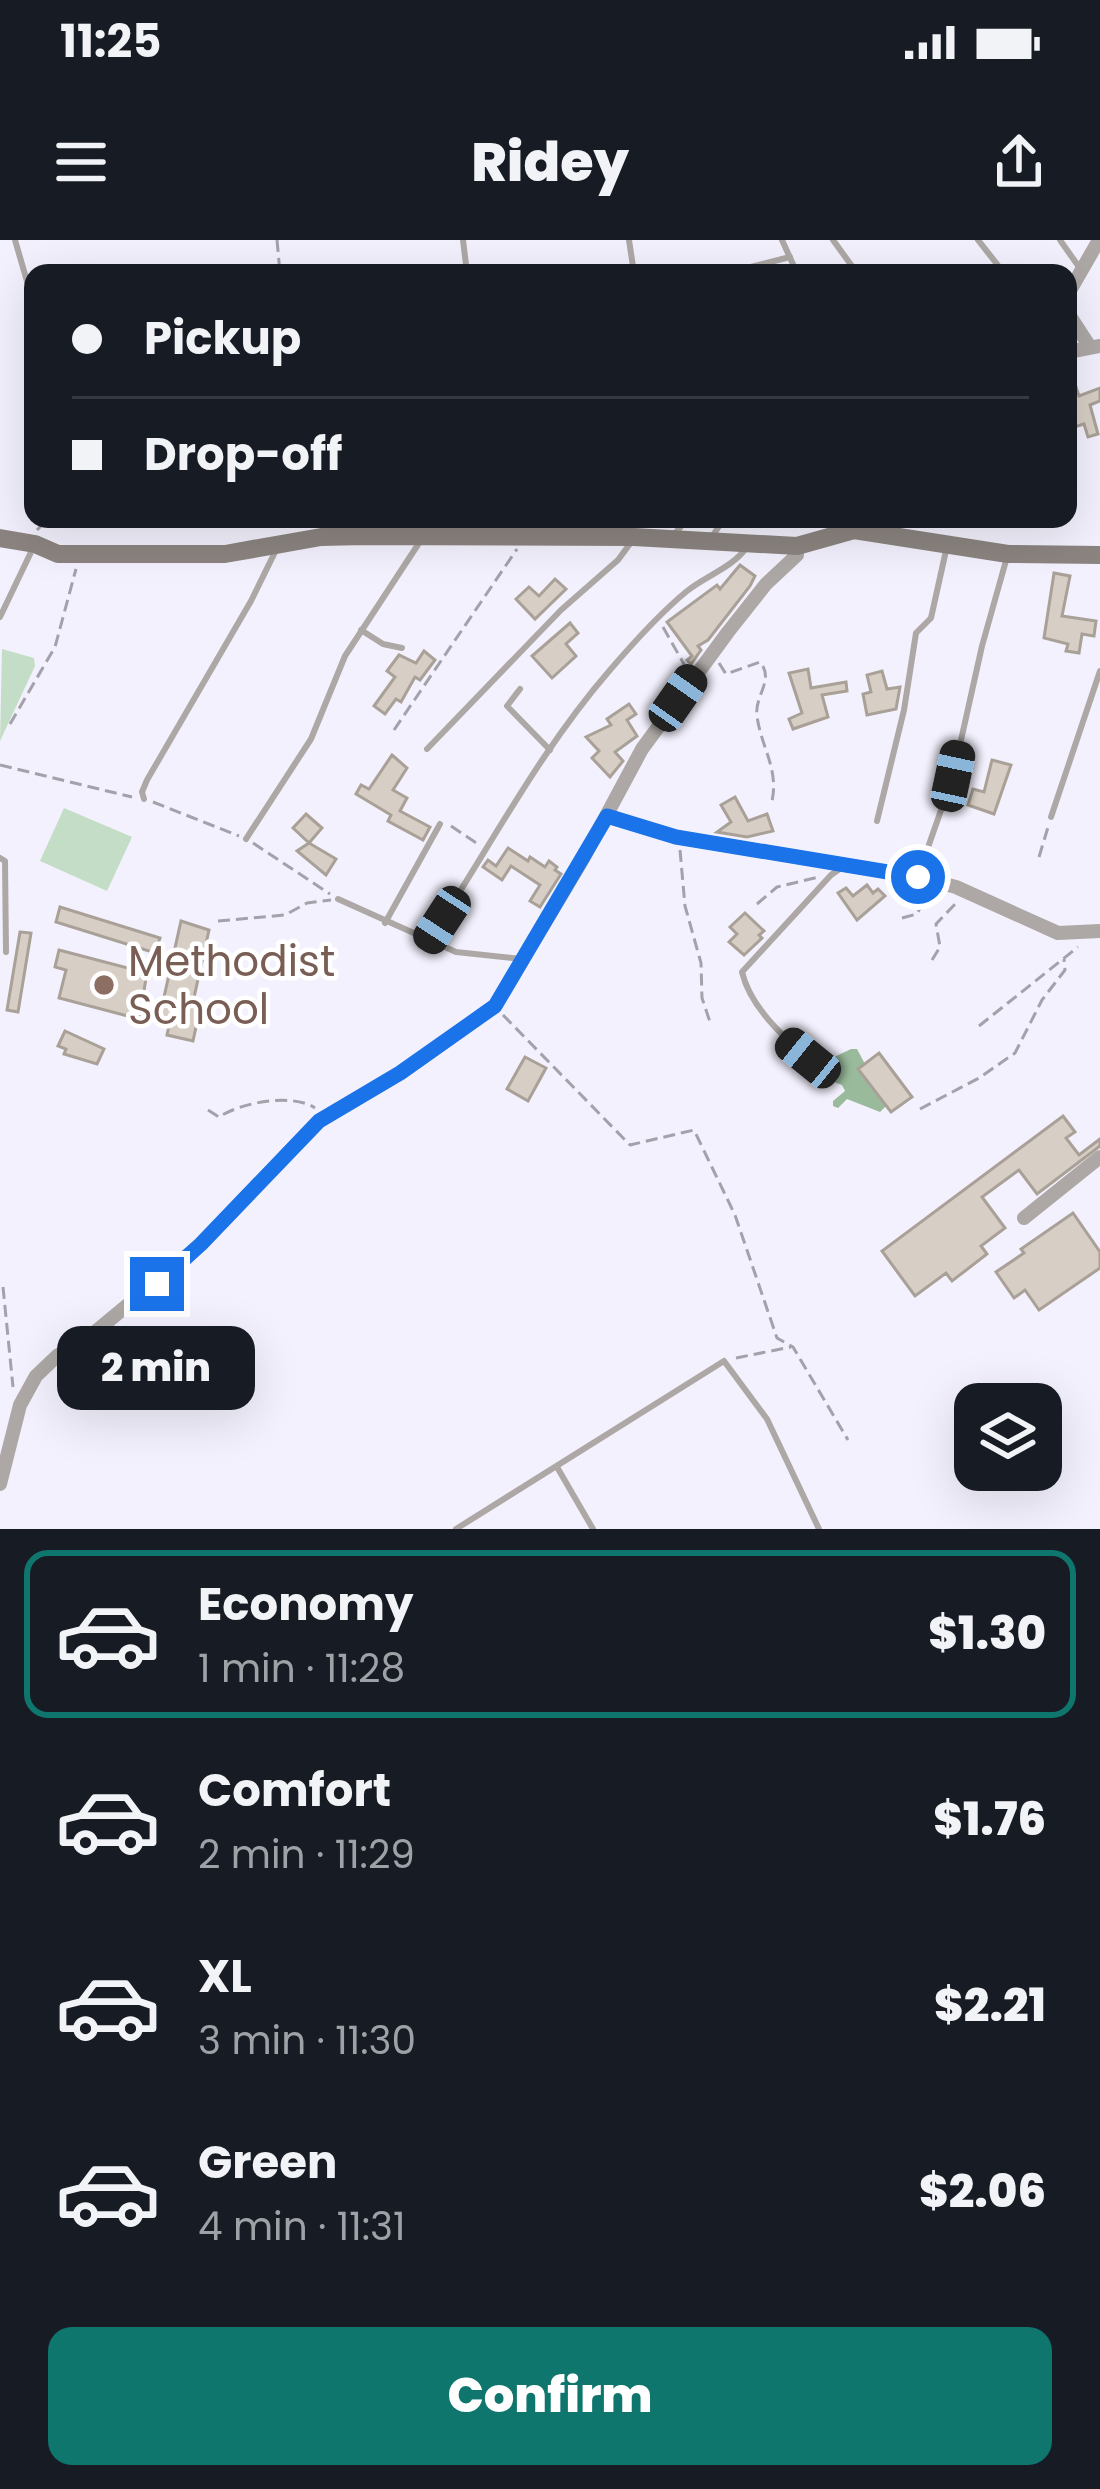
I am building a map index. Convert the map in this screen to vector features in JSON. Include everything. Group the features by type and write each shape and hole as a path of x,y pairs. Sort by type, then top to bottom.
{"street":[{"path":"1077,277 1099,240"},
{"path":"0,538 58,554 225,554 321,537 431,530 524,538 596,529 634,537 796,546 851,528"},
{"path":"876,528 1008,554 1100,554"},
{"path":"0,1484 20,1405 35,1376 201,1244 319,1121 400,1073 495,1006 641,749 766,584 797,555 796,546"},
{"path":"607,816 676,837 918,877 1058,933 1092,933"},
{"path":"1024,1218 1100,1157"}],"lane":[{"path":"15,240 24,271"},
{"path":"782,240 793,264"},
{"path":"978,240 997,264"},
{"path":"762,264 790,257"},
{"path":"1077,264 1081,270"},
{"path":"671,538 679,528"},
{"path":"710,541 718,528"},
{"path":"246,839 311,739 345,656 431,530"},
{"path":"427,749 561,610 618,560 634,537"},
{"path":"877,821 904,710 916,633 931,618 948,542"},
{"path":"144,799 147,780 260,585 278,543"},
{"path":"0,617 35,544"},
{"path":"429,940 532,771 607,674 658,617 692,587 727,567 748,544"},
{"path":"918,877 938,830 1008,554"},
{"path":"361,630 383,644 402,648"},
{"path":"1051,818 1100,671"},
{"path":"520,689 507,706 550,750"},
{"path":"385,923 440,824"},
{"path":"0,858 5,861 8,885 6,952"},
{"path":"808,1058 786,1040 748,993 742,972 843,866"},
{"path":"338,899 455,952 525,959"},
{"path":"456,1529 724,1361 767,1419 819,1529"},
{"path":"557,1467 593,1529"}],"path":[{"path":"394,730 524,538"},
{"path":"10,724 55,647 75,584 78,555"},
{"path":"658,617 692,678"},
{"path":"713,651 726,674 760,662 766,668 755,711 775,777 772,801"},
{"path":"0,765 144,799"},
{"path":"1039,856 1051,818"},
{"path":"440,824 444,821 488,850"},
{"path":"676,837 686,906 701,963 702,998 711,1024"},
{"path":"757,904 792,881 826,880"},
{"path":"902,918 916,914 937,883"},
{"path":"932,960 940,947 936,924 966,893"},
{"path":"218,921 285,915 307,903 338,899"},
{"path":"979,1026 1092,933"},
{"path":"920,1109 1015,1053 1042,1000 1065,970 1064,959"},
{"path":"495,1006 630,1145 694,1130 735,1215 777,1338 793,1347 848,1440"},
{"path":"208,1110 219,1117 241,1107 299,1101 313,1104 319,1121"},
{"path":"3,1288 14,1391 20,1405"},
{"path":"724,1361 793,1347"}],"green space":[{"path":"2,649 34,658 35,666 0,741"},
{"path":"64,808 132,837 107,891 40,861"},
{"path":"857,1049 865,1064 858,1069 886,1106 880,1112 847,1099 838,1108 833,1106 845,1091 828,1080 828,1060"}],"building":[{"path":"1100,388 1100,401 1090,405 1098,434 1088,437 1084,424 1077,426 1077,390 1079,396"},
{"path":"740,565 755,576 708,640 698,646 701,650 691,664 687,660 692,656 667,622 717,585 720,589"},
{"path":"1054,573 1070,576 1062,616 1096,621 1094,636 1082,634 1079,653 1066,651 1068,644 1044,638"},
{"path":"555,579 566,589 535,619 516,599 529,587 539,596"},
{"path":"570,623 578,633 566,644 576,656 552,678 532,656"},
{"path":"424,651 435,660 420,680 415,677 401,702 396,699 385,714 374,706 395,677 387,671 399,655 416,663"},
{"path":"808,669 811,688 846,682 847,691 822,695 828,717 793,729 789,719 802,713 789,673"},
{"path":"882,671 887,689 900,687 896,709 867,715 863,694 871,692 867,675"},
{"path":"629,704 636,714 627,720 637,736 615,752 623,761 610,777 592,758 599,751 586,737 611,725 607,719"},
{"path":"392,755 407,768 393,790 407,798 400,811 430,827 423,840 388,821 391,815 356,794 361,785 369,789"},
{"path":"992,760 1011,765 994,814 968,805 973,789 984,792"},
{"path":"735,797 748,821 767,814 773,831 747,837 717,832 731,822 721,805"},
{"path":"306,814 322,828 309,843 293,828"},
{"path":"309,843 336,859 326,875 297,851"},
{"path":"508,848 545,867 549,861 561,874 540,907 530,901 540,885 511,866 502,880 483,867 488,860 496,866"},
{"path":"867,885 873,893 878,889 885,896 857,920 838,893 846,888 853,896"},
{"path":"60,907 160,938 155,953 56,922"},
{"path":"745,913 764,931 744,955 729,942 737,934 730,927"},
{"path":"181,921 209,930 193,1002 201,1004 193,1041 167,1035 169,1026 158,1024"},
{"path":"20,932 31,933 18,1012 7,1010"},
{"path":"59,950 147,973 139,1019 59,998 66,970 55,967"},
{"path":"65,1031 104,1049 97,1064 64,1054 66,1049 58,1046"},
{"path":"879,1053 912,1097 891,1112 858,1069"},
{"path":"525,1057 546,1068 528,1101 507,1089"},
{"path":"1063,1116 1075,1132 1066,1138 1079,1155 1100,1139 1100,1146 1037,1194 1019,1170 982,1197 1005,1228 981,1246 987,1254 952,1281 946,1273 915,1296 882,1251"},
{"path":"1073,1213 1100,1252 1100,1268 1039,1310 1025,1290 1014,1298 996,1272"}],"place":[{"name":"Methodist School","path":"104,985"}],"route":[{"path":"157,1284 319,1121 400,1073 495,1006 607,816 676,837 918,877"}]}
